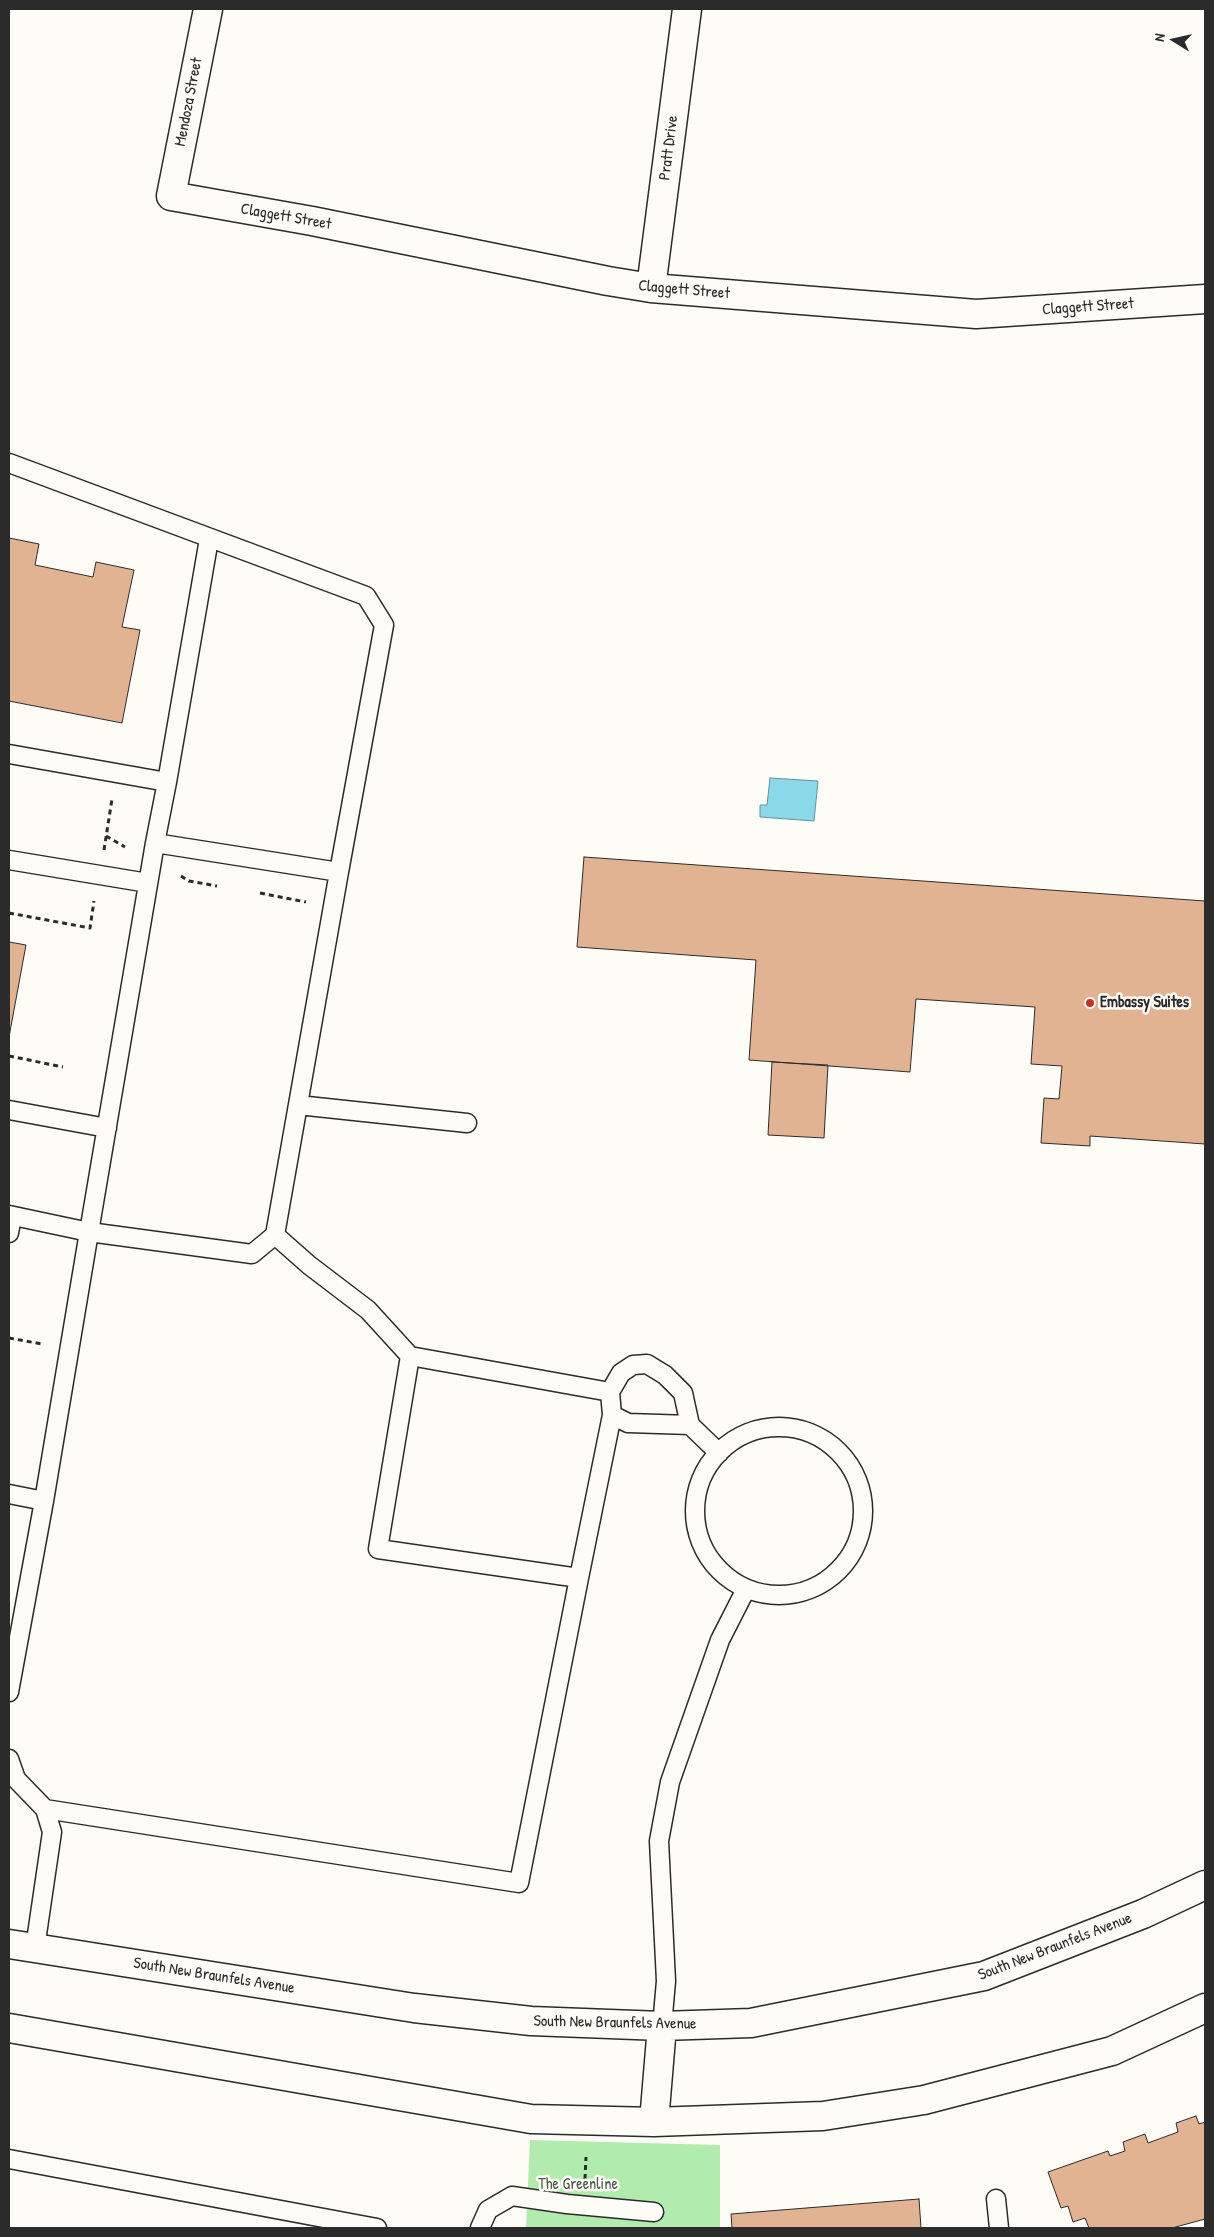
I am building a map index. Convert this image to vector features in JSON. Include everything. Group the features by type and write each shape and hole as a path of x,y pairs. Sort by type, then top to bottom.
{"street":[{"name":"Mendoza Street","path":"171,196 208,9"},
{"name":"Pratt Drive","path":"651,288 688,9"},
{"name":"Claggett Street","path":"171,196 312,221 651,288 976,314 1205,299"},
{"name":"South New Braunfels Avenue","path":"9,1944 414,2008 531,2021 662,2026 752,2023 984,1976 1142,1914 1205,1885"},
{"path":"9,2028 531,2119 654,2122 823,2116 924,2100 1112,2051 1205,2008"},
{"path":"654,2122 662,2026"}],"lane":[{"path":"9,463 366,596 384,625 275,1235 252,1254 10,1221"},
{"path":"9,1692 44,1501 148,883 209,539"},
{"path":"9,754 167,782"},
{"path":"155,843 339,872"},
{"path":"9,860 148,883"},
{"path":"298,1105 467,1122"},
{"path":"9,1110 107,1128"},
{"path":"275,1235 309,1265 368,1310 410,1356 610,1392"},
{"path":"410,1356 378,1549 578,1578"},
{"path":"46,1809 520,1883 578,1578 612,1416 610,1392 620,1373 633,1365 647,1364 665,1374 683,1393 690,1425 719,1453"},
{"path":"612,1416 628,1423 690,1425"},
{"path":"772,1427 793,1428 812,1433 830,1443 844,1457 855,1475 862,1494 863,1514 860,1534 852,1554 840,1570 806,1592 766,1595 746,1589 729,1578 714,1564 703,1547 697,1528 696,1508 698,1488 706,1469 719,1453 734,1440 753,1431 772,1427"},
{"path":"9,1494 44,1501"},
{"path":"662,2026 666,1981 659,1841 670,1782 720,1640 746,1589"},
{"path":"9,1759 16,1779 46,1809 52,1832 35,1948"},
{"path":"9,2159 322,2224 377,2228"},
{"path":"480,2228 488,2210 512,2196 567,2204 654,2212"},
{"path":"996,2199 999,2228"}],"path":[{"path":"103,853 112,799"},
{"path":"106,836 125,847"},
{"path":"174,872 189,881 216,886"},
{"path":"260,893 312,903"},
{"path":"9,914 90,928 95,895"},
{"path":"9,1056 63,1067"},
{"path":"9,1338 42,1344"}],"green space":[{"name":"The Greenline","path":"530,2140 720,2145 720,2228 526,2228"}],"water":[{"path":"770,778 818,781 814,821 760,817 760,805 767,805"}],"building":[{"path":"9,538 39,544 35,565 93,577 96,562 134,570 122,627 140,630 122,723 9,701"},
{"name":"Embassy Suites","path":"584,857 1205,901 1205,1144 1090,1136 1090,1146 1041,1143 1044,1098 1059,1099 1062,1066 1031,1064 1035,1007 916,999 910,1072 749,1060 756,960 577,947"},
{"path":"9,942 26,945 9,1037"},
{"path":"772,1062 828,1065 824,1138 768,1135"},
{"path":"1196,2116 1199,2124 1205,2122 1205,2219 1172,2228 1089,2228 1085,2218 1073,2222 1068,2206 1061,2208 1048,2172 1108,2151 1110,2156 1125,2151 1123,2142 1145,2134 1148,2143 1178,2132 1176,2123"},
{"path":"919,2199 921,2228 732,2228 731,2214"}],"place":[{"name":"Embassy Suites","path":"1090,1003"}]}
